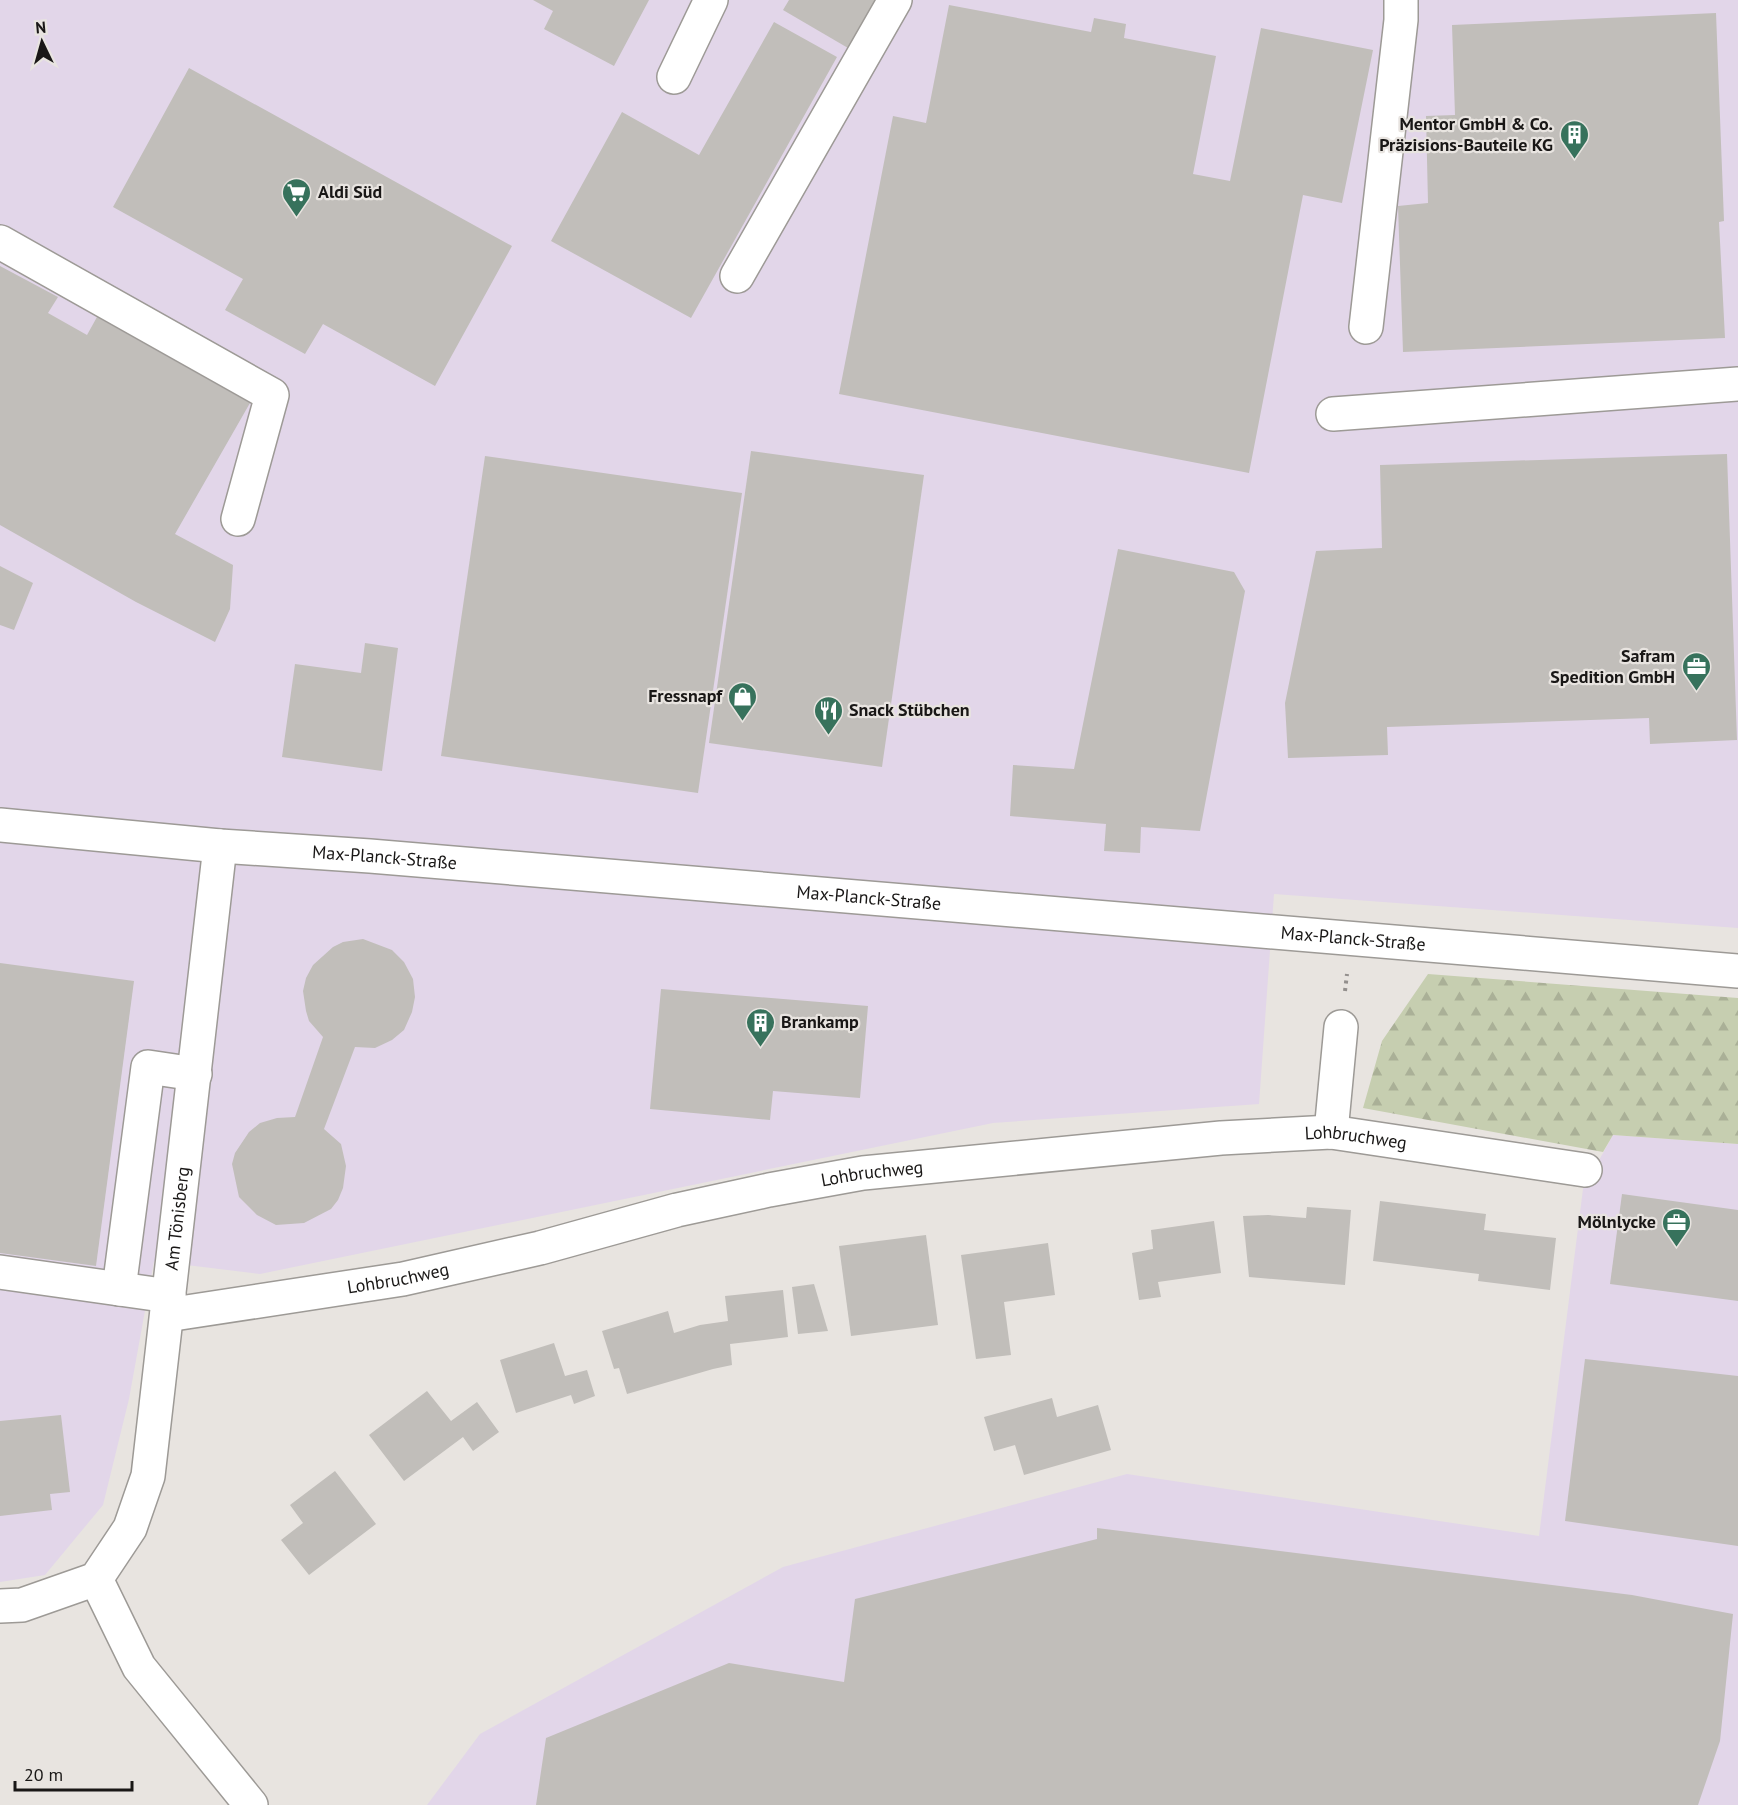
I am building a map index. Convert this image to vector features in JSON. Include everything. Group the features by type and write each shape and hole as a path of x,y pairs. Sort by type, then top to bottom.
{"street":[{"path":"674,77 711,0"},
{"path":"737,276 895,0"},
{"path":"1366,327 1401,20 1401,0"},
{"path":"0,242 272,395 238,519"},
{"path":"1333,414 1738,384"},
{"name":"Max-Planck-Straße","path":"0,825 220,846 370,856 1738,971"},
{"name":"Am Tönisberg","path":"96,1579 130,1528 148,1476 220,846"},
{"path":"1331,1132 1341,1028"},
{"path":"119,1289 148,1067 195,1074"},
{"name":"Lohbruchweg","path":"0,1272 119,1289 168,1306 403,1279 540,1248 677,1210 863,1173 1221,1137 1331,1132 1586,1170"},
{"path":"0,1606 22,1605 96,1579 139,1667 251,1805"}],"path":[{"path":"1341,1028 1351,938"}],"shaded area":[{"path":"0,0 1738,0 1738,928 1274,894 1259,1104 993,1123 260,1274 154,1261 129,1399 103,1505 45,1575 0,1582"},
{"path":"1613,1135 1738,1144 1738,1805 427,1805 480,1734 783,1567 1127,1474 1539,1536 1583,1189"}],"green space":[{"path":"1428,974 1738,998 1738,1144 1613,1135 1603,1152 1363,1108 1382,1041"}],"building":[{"path":"533,0 649,0 614,66 544,29 553,11"},
{"path":"789,0 877,0 848,48 783,10"},
{"path":"949,5 1091,32 1094,18 1126,24 1124,38 1216,56 1193,174 1230,181 1261,28 1373,50 1342,203 1303,195 1249,473 839,394 893,116 926,123"},
{"name":"Mentor GmbH & Co. Präzisions-Bauteile KG","path":"1716,13 1724,221 1719,222 1725,338 1403,352 1398,206 1428,203 1426,116 1455,115 1452,25"},
{"path":"774,22 837,57 691,318 551,241 622,112 699,155"},
{"name":"Aldi Süd","path":"189,68 512,246 435,386 323,324 305,354 225,310 243,279 113,207"},
{"path":"0,266 58,297 48,313 87,335 97,317 250,403 175,534 233,565 230,609 215,642 136,602 0,525"},
{"path":"751,451 924,475 882,767 709,743"},
{"path":"1727,454 1737,740 1650,744 1649,718 1387,727 1388,755 1288,758 1285,703 1316,551 1382,548 1380,465"},
{"path":"485,456 742,493 698,793 441,756"},
{"path":"1118,549 1234,572 1245,591 1200,831 1141,827 1140,853 1104,851 1106,824 1010,816 1013,765 1074,769"},
{"path":"0,566 33,583 14,630 0,625"},
{"path":"365,643 398,648 382,771 282,757 295,664 361,673"},
{"path":"363,939 392,950 404,962 413,979 415,997 412,1012 404,1030 392,1040 375,1048 355,1047 324,1129 341,1144 346,1166 343,1188 338,1200 331,1209 304,1223 276,1225 257,1215 239,1197 232,1164 235,1153 249,1132 260,1123 277,1118 295,1117 323,1037 309,1021 306,1011 303,991 306,978 313,965 333,947 343,942"},
{"path":"0,963 134,981 96,1266 0,1253"},
{"name":"Brankamp","path":"661,989 868,1006 860,1098 773,1091 770,1120 650,1109"},
{"name":"Mölnlycke","path":"1622,1194 1738,1210 1738,1301 1610,1284"},
{"path":"1380,1201 1486,1214 1484,1230 1556,1238 1550,1290 1478,1281 1479,1274 1373,1261"},
{"path":"1307,1207 1351,1210 1345,1285 1249,1277 1243,1216 1306,1218"},
{"path":"1214,1221 1221,1273 1158,1282 1161,1297 1139,1300 1132,1253 1153,1249 1151,1230"},
{"path":"926,1235 938,1325 851,1336 839,1246"},
{"path":"1048,1243 1055,1295 1004,1302 1011,1355 976,1359 961,1255"},
{"path":"814,1284 828,1331 798,1334 792,1287"},
{"path":"783,1290 788,1337 730,1344 732,1365 627,1394 619,1368 614,1369 602,1331 668,1311 674,1333 700,1325 728,1321 725,1296"},
{"path":"554,1343 565,1376 587,1370 595,1396 574,1404 571,1395 516,1413 500,1360"},
{"path":"1585,1359 1738,1376 1738,1546 1565,1521"},
{"path":"427,1391 451,1421 477,1402 499,1432 473,1451 463,1437 404,1481 369,1435"},
{"path":"1052,1398 1057,1417 1098,1405 1111,1450 1024,1475 1015,1445 994,1451 984,1417"},
{"path":"61,1415 70,1492 50,1494 52,1510 0,1516 0,1421"},
{"path":"335,1471 376,1524 309,1575 281,1540 303,1523 290,1505"},
{"path":"1097,1528 1632,1595 1733,1614 1720,1741 1698,1805 536,1805 546,1738 729,1663 844,1682 855,1599 1097,1539"}],"place":[{"name":"Mentor GmbH & Co. Präzisions-Bauteile KG","path":"1574,160"},
{"name":"Aldi Süd","path":"297,218"},
{"name":"Safram Spedition GmbH","path":"1696,692"},
{"name":"Fressnapf","path":"743,722"},
{"name":"Snack Stübchen","path":"828,736"},
{"name":"Brankamp","path":"760,1048"},
{"name":"Mölnlycke","path":"1677,1248"}]}
